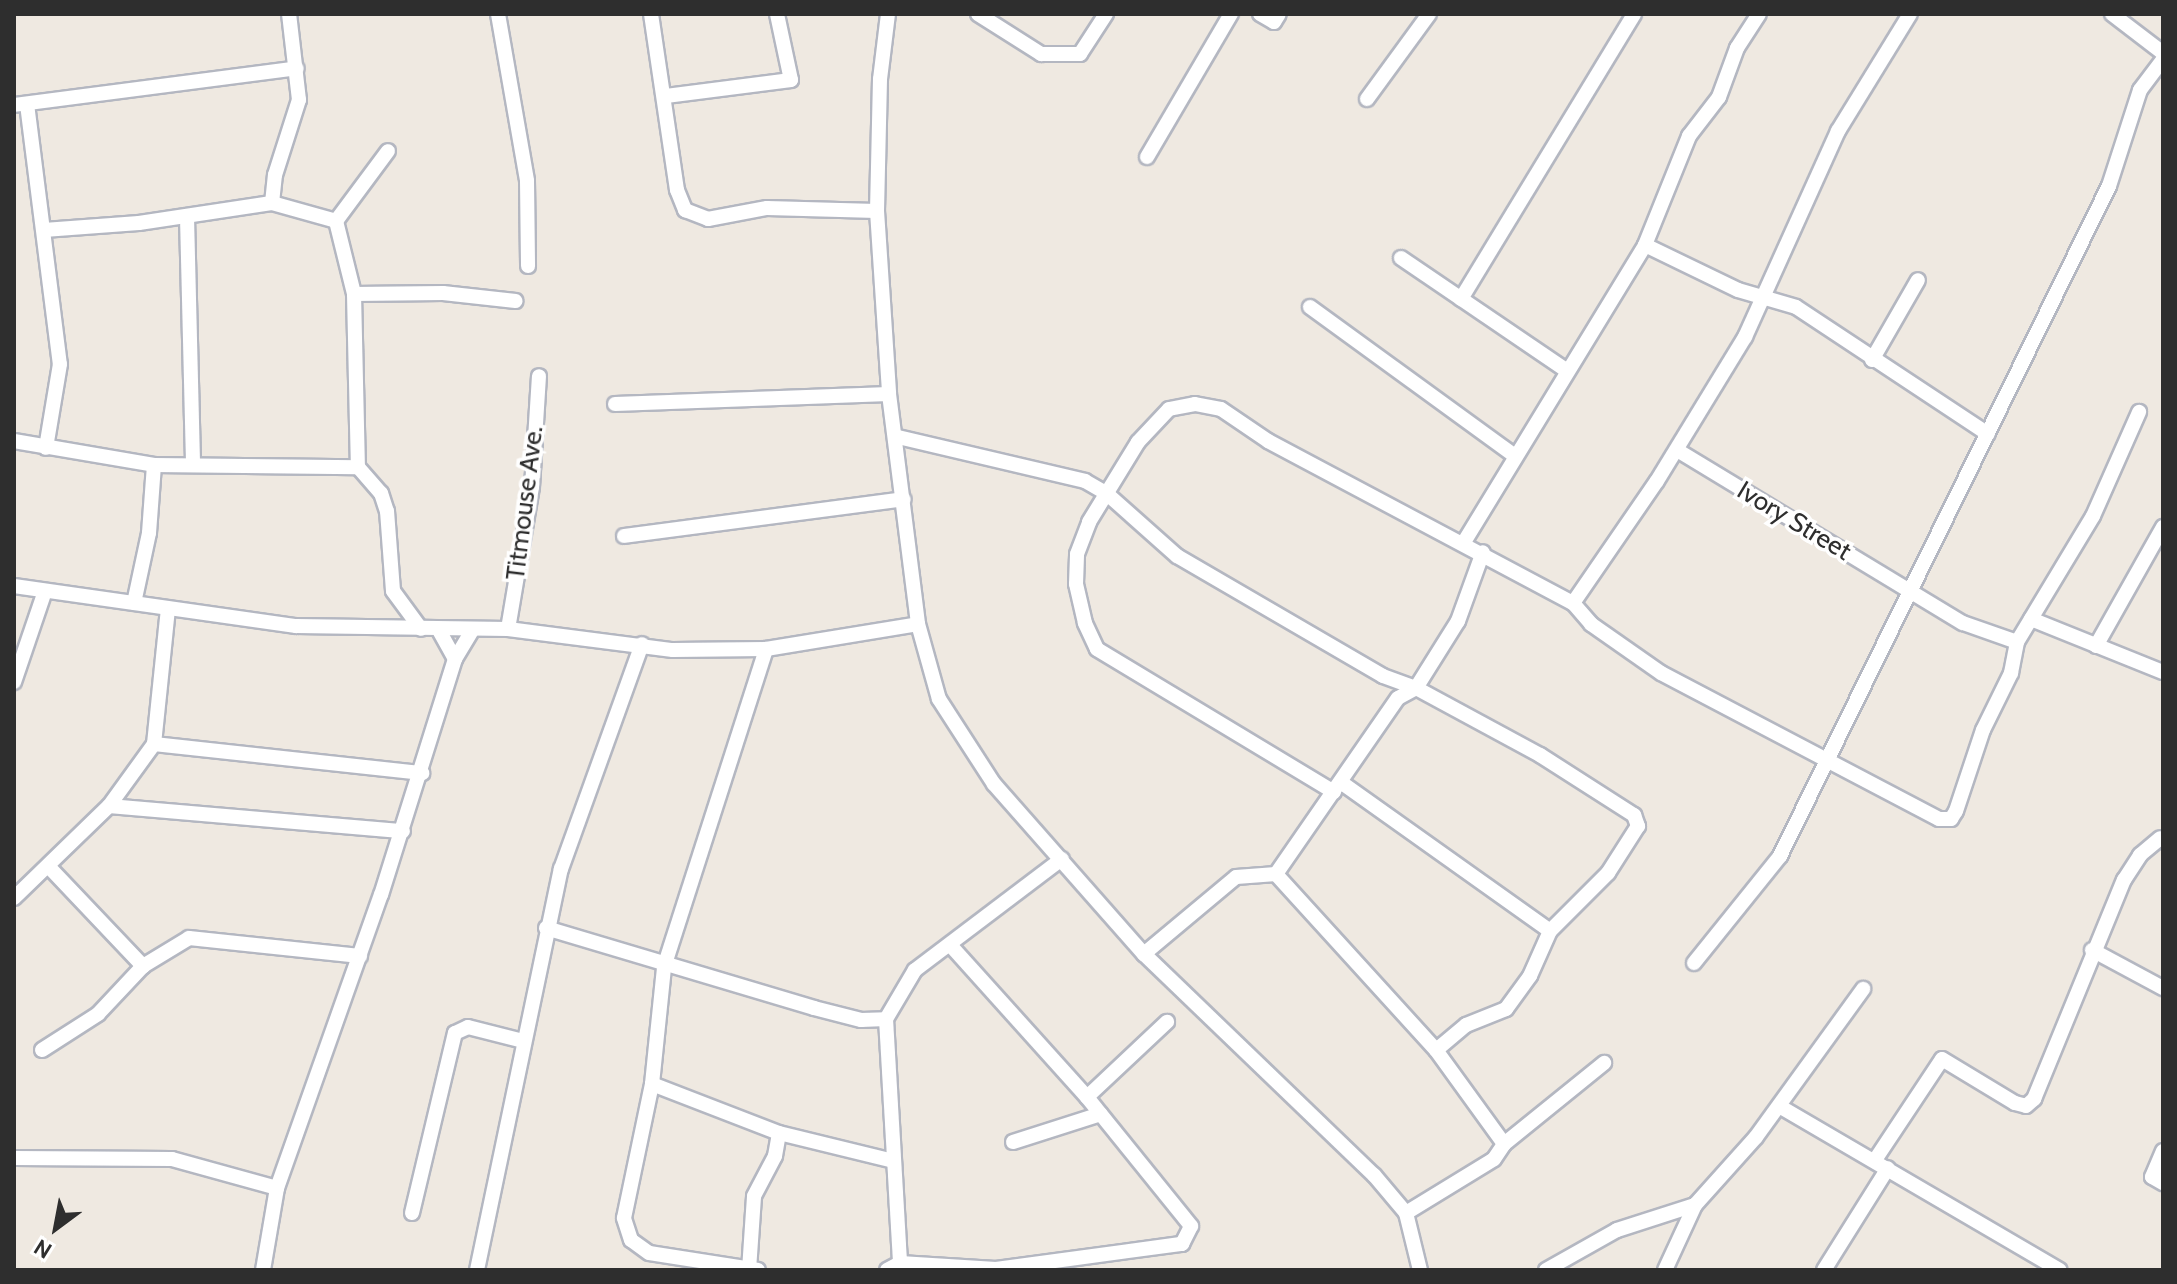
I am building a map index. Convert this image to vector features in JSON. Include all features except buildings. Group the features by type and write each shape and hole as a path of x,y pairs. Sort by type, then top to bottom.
{"street":[{"path":"272,203 275,175 299,100 289,14"},
{"path":"498,14 527,181 528,266"},
{"path":"651,14 666,96 677,190 685,210 708,219 767,208 877,211"},
{"path":"666,96 791,80 777,14"},
{"path":"888,14 880,79 877,211 889,394 898,437 918,624 952,726 994,784 1144,954 1293,1092 1406,1213 1420,1270"},
{"path":"978,14 1041,54 1080,54 1106,14"},
{"path":"1147,157 1231,14"},
{"path":"1260,14 1274,22 1279,14"},
{"path":"1367,99 1429,14"},
{"path":"1461,299 1634,14"},
{"path":"1464,542 1645,245 1689,136 1719,97 1737,48 1759,14"},
{"path":"1573,603 1677,450 1762,298 1838,131 1910,14"},
{"path":"2112,14 2163,53"},
{"path":"1694,963 1771,870 2109,186 2140,90 2163,60"},
{"path":"46,448 60,364 44,230 20,105 297,68"},
{"path":"336,221 388,151"},
{"path":"44,230 187,217 272,203 336,221"},
{"path":"187,217 193,461"},
{"path":"336,221 354,294 358,467 381,493 387,511 393,591 421,629"},
{"path":"1645,245 1762,298 1796,307 1988,434"},
{"path":"1401,258 1567,371"},
{"path":"1872,360 1918,280"},
{"path":"354,294 443,293 516,301"},
{"path":"1310,307 1515,456"},
{"name":"Titmouse Ave.","path":"508,629 532,487 539,376"},
{"path":"615,404 889,394"},
{"path":"1550,931 1338,788 1097,649 1076,584 1077,554 1106,493 1153,422 1169,409 1195,404 1221,409 1268,441 1483,552 1573,603 1591,624 1661,673 1825,761 1856,772 1925,813 1951,819 1983,730 2009,680 2017,642 2093,516 2139,412"},
{"path":"898,437 1019,463 1106,493 1177,556 1383,676 1416,688 1634,815 1638,826 1622,854 1550,931 1530,976 1506,1009 1466,1025 1436,1050"},
{"path":"14,441 154,465 193,461 300,470 358,467"},
{"name":"Ivory Street","path":"1677,450 1972,628 2017,642"},
{"path":"134,603 149,533 154,465"},
{"path":"624,536 904,499"},
{"path":"2096,646 2163,527"},
{"path":"1144,954 1236,877 1276,874 1398,698 1416,688 1458,621 1483,552"},
{"path":"14,586 296,626 440,632 508,629 673,650 766,649 918,624"},
{"path":"14,682 45,591"},
{"path":"14,898 109,806 154,744 168,609"},
{"path":"2031,619 2163,672"},
{"path":"263,1270 277,1188 403,831 455,659 472,631"},
{"path":"440,632 455,659"},
{"path":"477,1270 546,928 595,765 642,644"},
{"path":"766,649 664,967 652,1084 624,1218 631,1240 662,1256 752,1270 754,1196 775,1156 779,1133"},
{"path":"154,744 422,773"},
{"path":"109,806 403,831"},
{"path":"1824,1270 1942,1059 2015,1103 2026,1106 2034,1099 2092,950 2131,866 2160,838"},
{"path":"951,946 1087,1097 1191,1226 1182,1244 996,1269 893,1267 894,1161 886,1019 915,970 951,946 1062,859"},
{"path":"49,867 143,966"},
{"path":"1276,874 1436,1050 1504,1144"},
{"path":"546,928 664,967 861,1020 886,1019"},
{"path":"42,1050 113,1003 143,966 189,938 360,956"},
{"path":"2092,950 2163,988"},
{"path":"1546,1270 1617,1230 1695,1205 1719,1184 1863,989"},
{"path":"1087,1097 1167,1022"},
{"path":"412,1213 455,1033 468,1027 523,1041"},
{"path":"1406,1213 1494,1159 1504,1144 1604,1063"},
{"path":"652,1084 779,1133 894,1161"},
{"path":"1779,1106 2060,1270"},
{"path":"1013,1142 1101,1114"},
{"path":"2163,1151 2152,1177 2163,1183"},
{"path":"14,1158 172,1159 277,1188"},
{"path":"1665,1270 1695,1205"}]}
